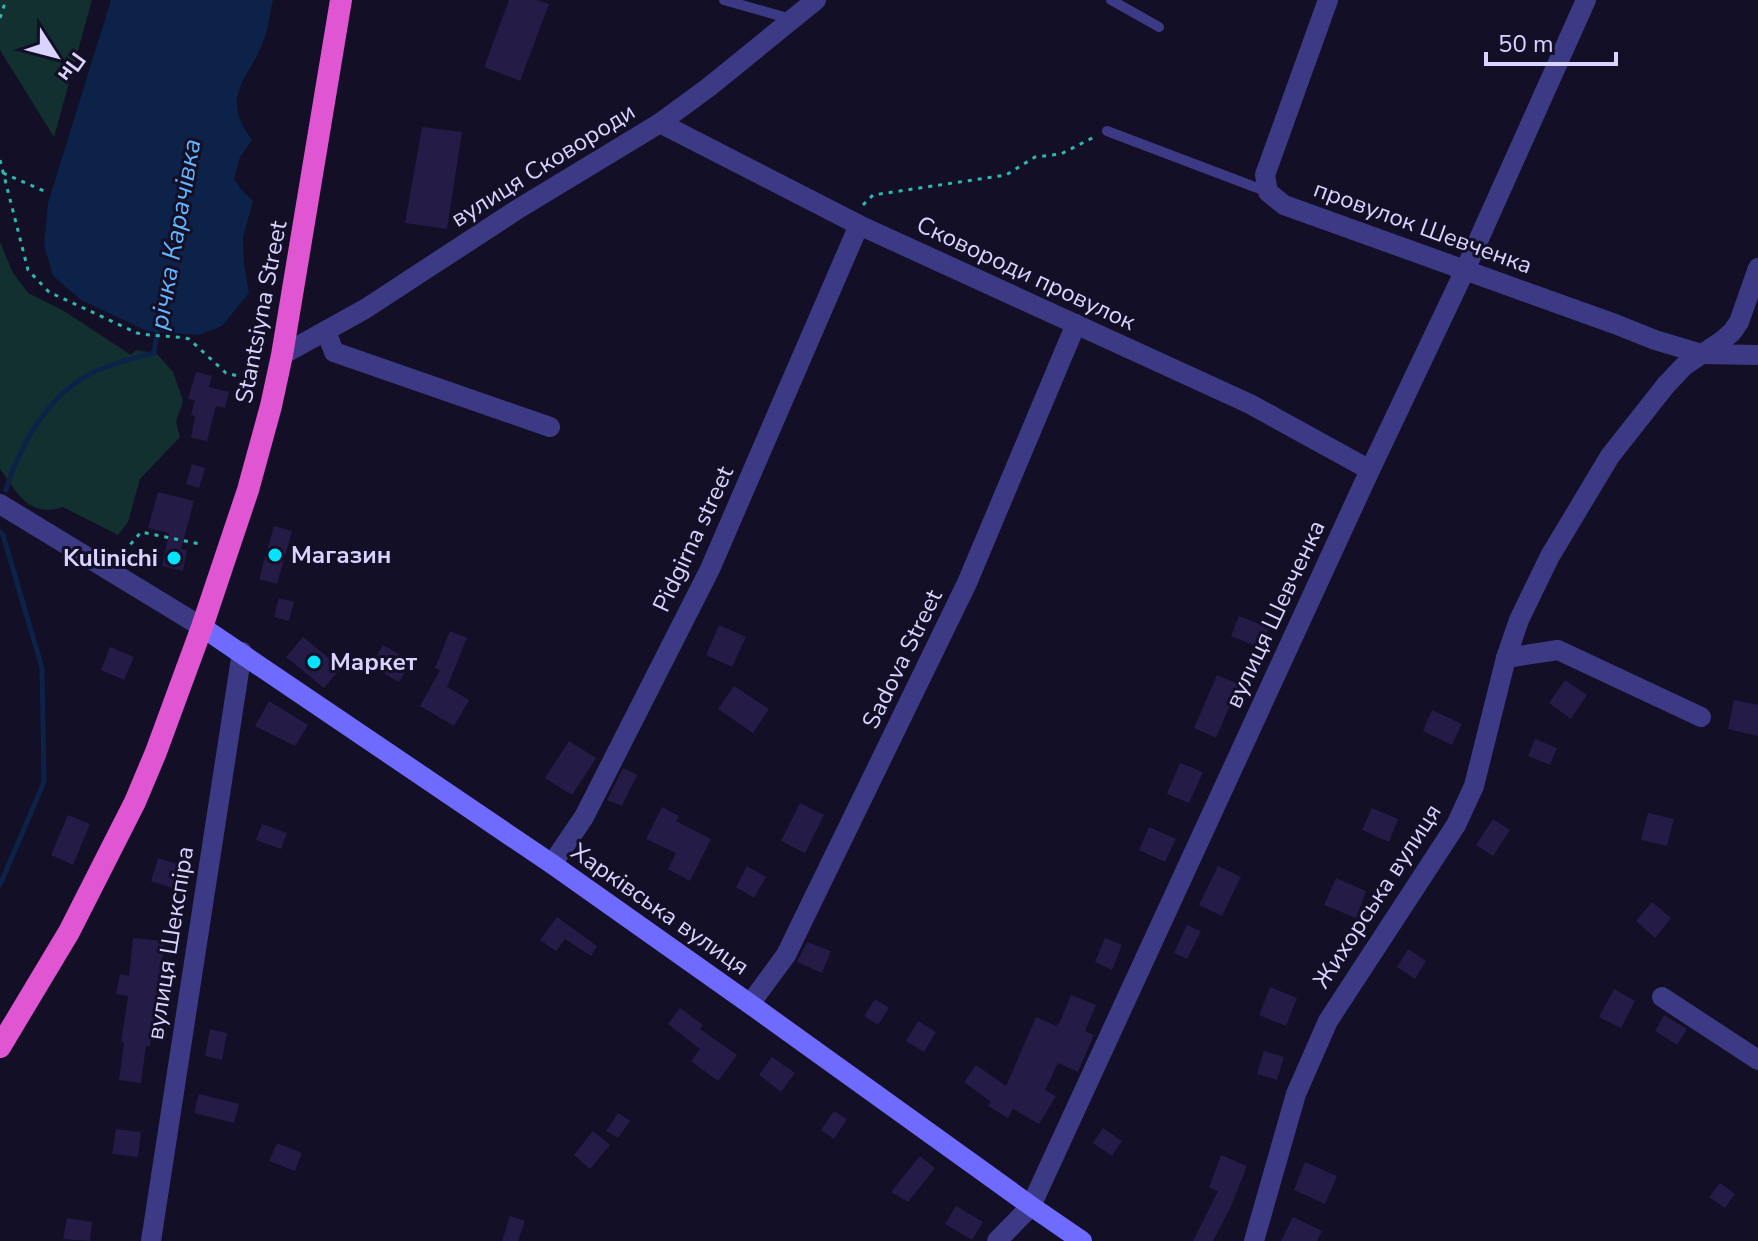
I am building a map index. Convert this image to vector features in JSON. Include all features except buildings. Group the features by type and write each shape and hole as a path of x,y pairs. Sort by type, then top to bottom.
{"highway":[{"name":"Stantsiyna Street","path":"0,1047 69,932 135,802 202,627 248,490 282,355 341,0"}],"main road":[{"name":"Харківська вулиця","path":"202,627 552,864 1082,1241"}],"street":[{"name":"вулиця Сковороди","path":"282,355 365,309 518,209 660,123 816,0"},
{"path":"1268,192 1265,175 1328,0"},
{"name":"вулиця Шевченка","path":"997,1241 1031,1206 1465,270 1586,0"},
{"name":"Сковороди провулок","path":"660,123 855,222 1250,404 1370,470"},
{"name":"провулок Шевченка","path":"1268,192 1284,205 1655,340 1702,354 1758,355"},
{"name":"Pidgirna street","path":"552,864 584,817 710,569 855,222"},
{"name":"Жихорська вулиця","path":"1254,1241 1296,1094 1328,1021 1456,825 1474,786 1506,658 1519,620 1550,556 1610,456 1666,385 1684,366 1723,340 1739,322 1758,268"},
{"name":"Sadova Street","path":"750,1004 786,955 967,583 1076,324"},
{"path":"326,331 334,352 550,427"},
{"path":"0,504 202,627"},
{"path":"1506,658 1558,650 1701,717"},
{"name":"вулиця Шекспіра","path":"151,1241 242,652"},
{"path":"1662,997 1758,1060"}],"lane":[{"path":"724,0 793,19"},
{"path":"1111,0 1159,27"},
{"path":"1107,131 1268,192"}],"path":[{"path":"0,18 6,0"},
{"path":"855,222 873,195 1006,175 1035,157 1061,154 1107,131"},
{"path":"0,160 28,270 49,292 137,333 189,339 226,373 238,376"},
{"path":"3,173 44,191"},
{"path":"124,552 141,532 200,544"}],"green space":[{"path":"0,0 92,0 54,137 0,50"},
{"path":"0,242 13,273 28,293 64,311 131,355 136,350 157,354 173,372 183,401 176,422 180,437 140,479 128,522 118,535 63,507 51,510 32,506 0,469"}],"water":[{"path":"111,0 273,0 265,37 237,99 242,124 252,140 240,157 234,179 253,201 243,237 249,293 222,326 199,335 147,331 81,300 53,276 44,244 48,203"}],"waterway":[{"name":"річка Карачівка","path":"6,490 31,433 56,400 87,375 154,353 158,328"},
{"name":"річка Карачівка","path":"0,532 42,668 44,782 0,885"}],"place":[{"name":"Магазин","path":"275,555"},
{"name":"Kulinichi","path":"174,558"},
{"name":"Маркет","path":"314,662"}]}
